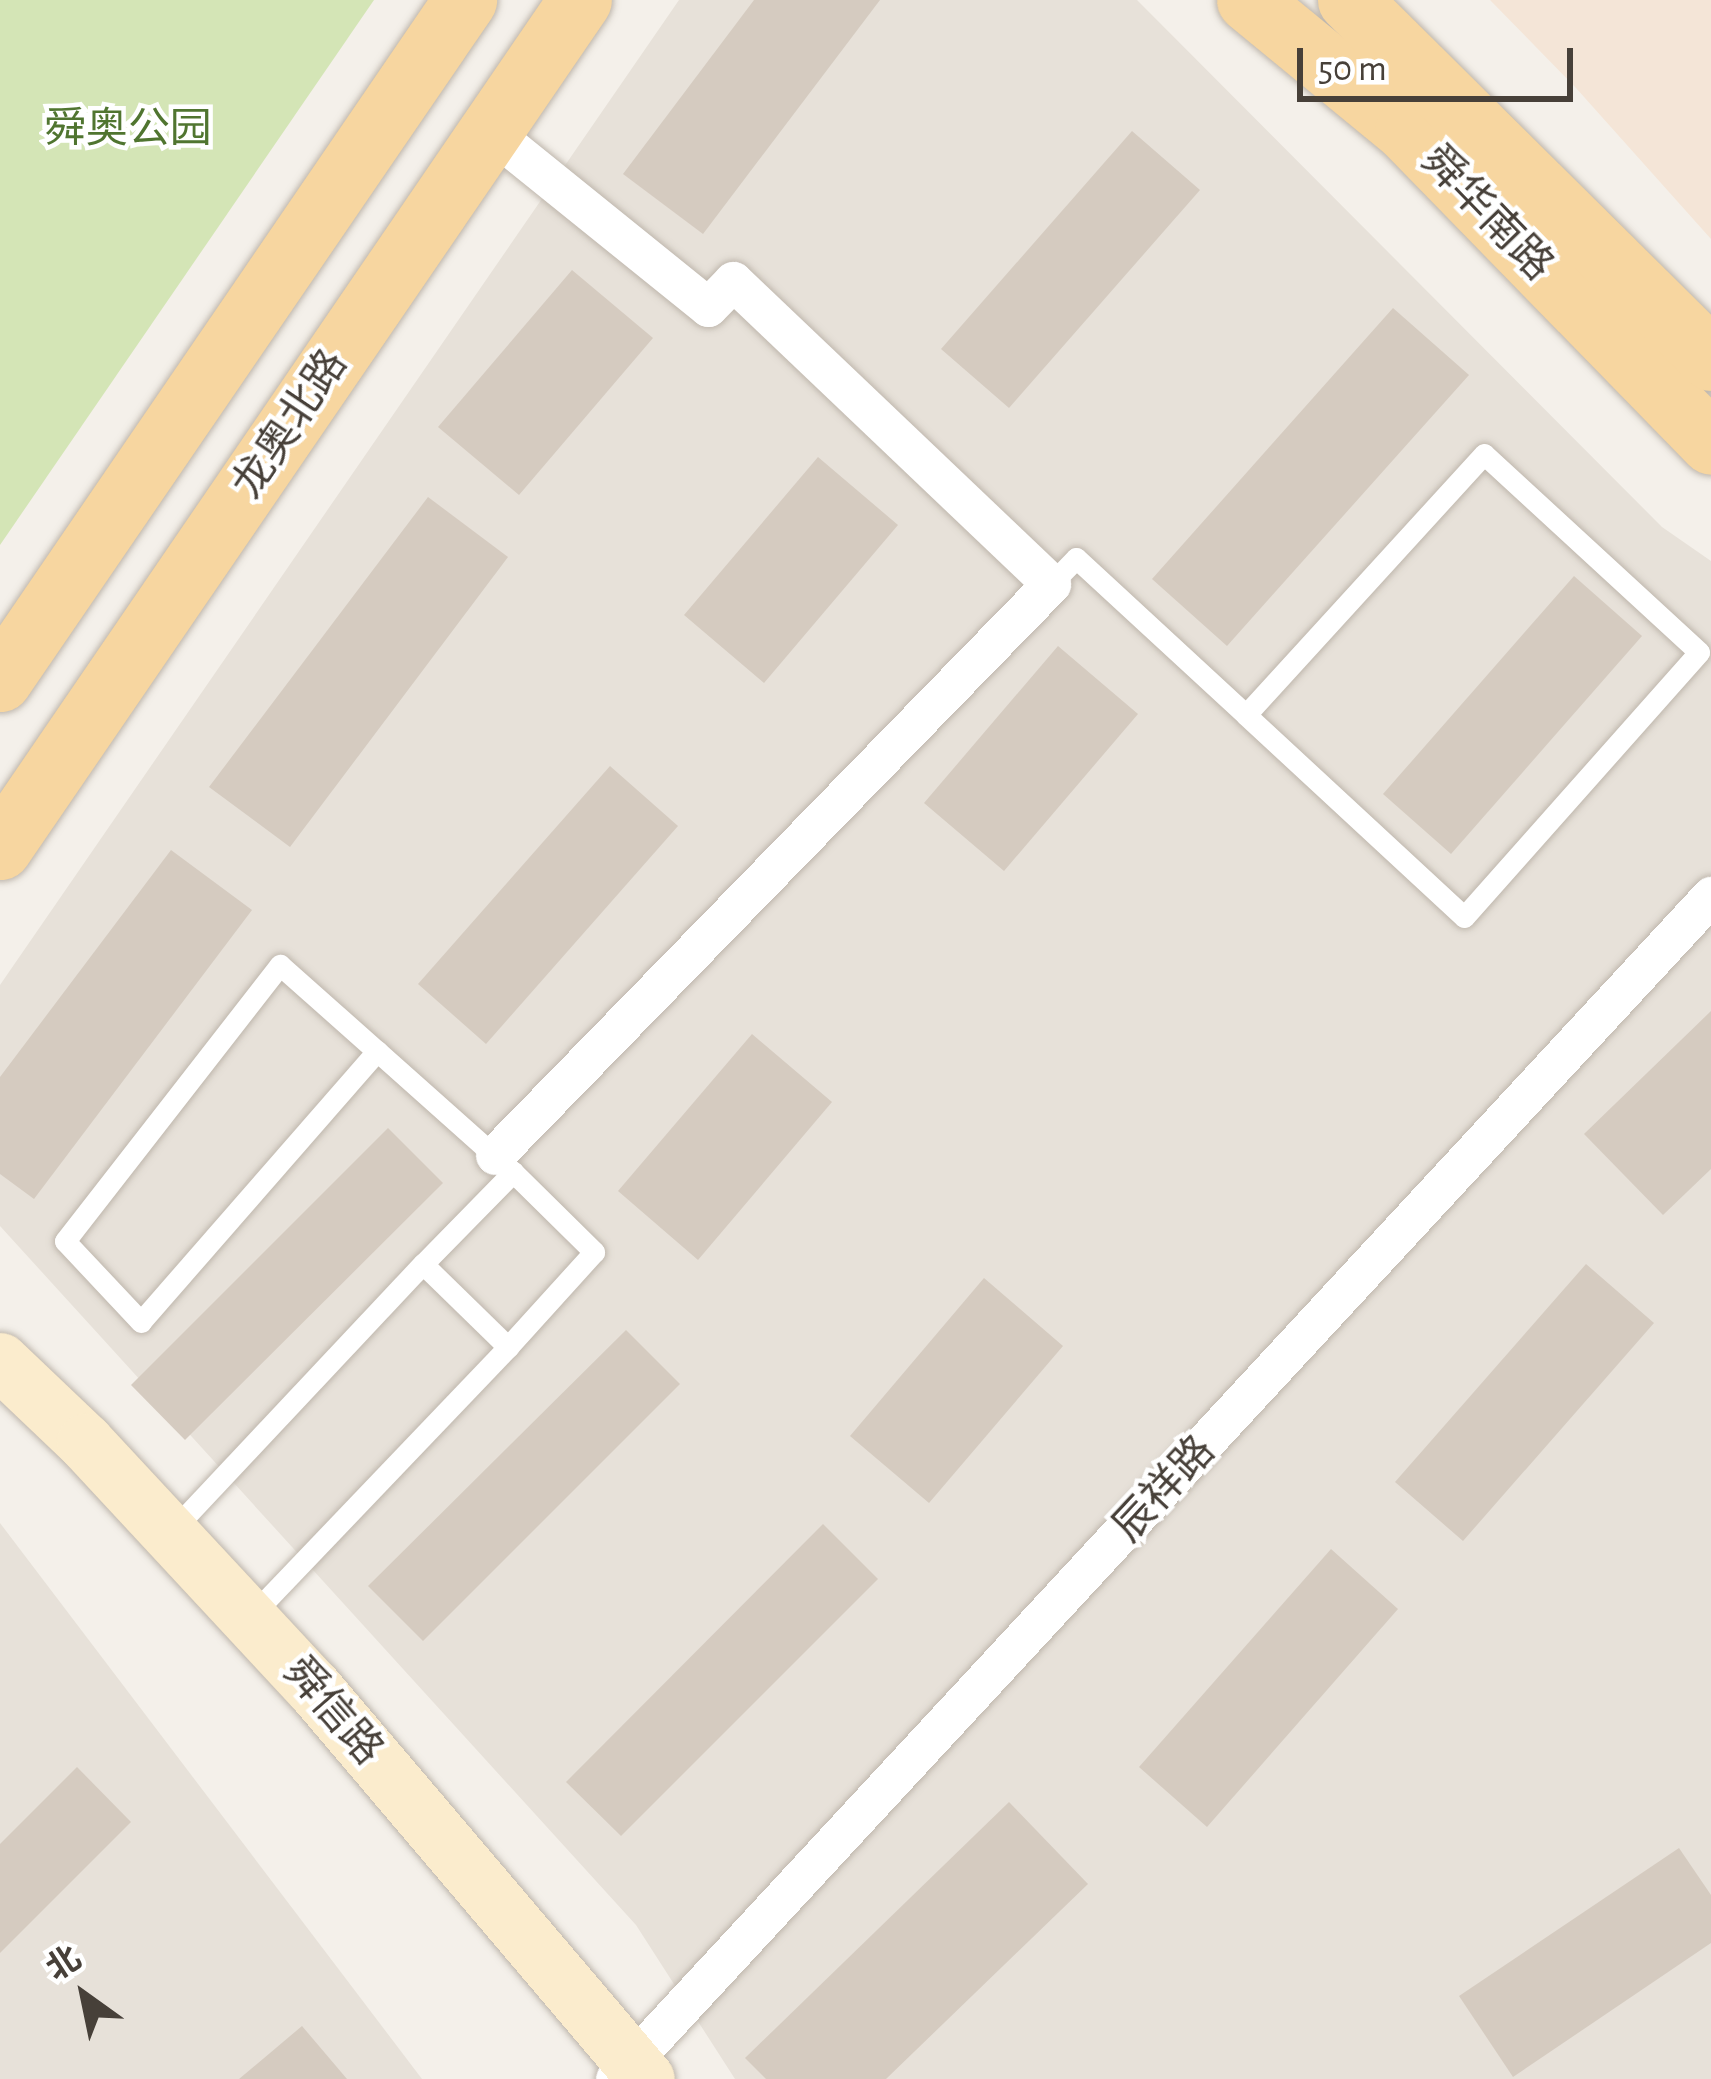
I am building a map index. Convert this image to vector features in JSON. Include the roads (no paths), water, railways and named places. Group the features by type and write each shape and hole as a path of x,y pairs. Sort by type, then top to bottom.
{"main road":[{"path":"0,680 466,0"},
{"name":"龙奥北路","path":"0,848 580,0"},
{"name":"舜华南路","path":"1248,0 1406,130 1711,443"},
{"name":"舜华南路","path":"1349,0 1711,359"}],"street":[{"path":"490,131 708,307 733,280 1051,584 504,1163"},
{"name":"辰祥路","path":"632,2074 1711,896"},
{"name":"舜信路","path":"0,1361 249,1618 632,2074"}],"lane":[{"path":"1051,584 1076,558 1464,917 1699,652 1484,454 1246,715"},
{"path":"249,1618 594,1252 504,1163 280,965 65,1241 141,1322 377,1051"},
{"path":"170,1533 423,1264 504,1163"},
{"path":"423,1264 508,1347"}],"park label":[{"name":"舜奥公园","path":"128,129"}]}
